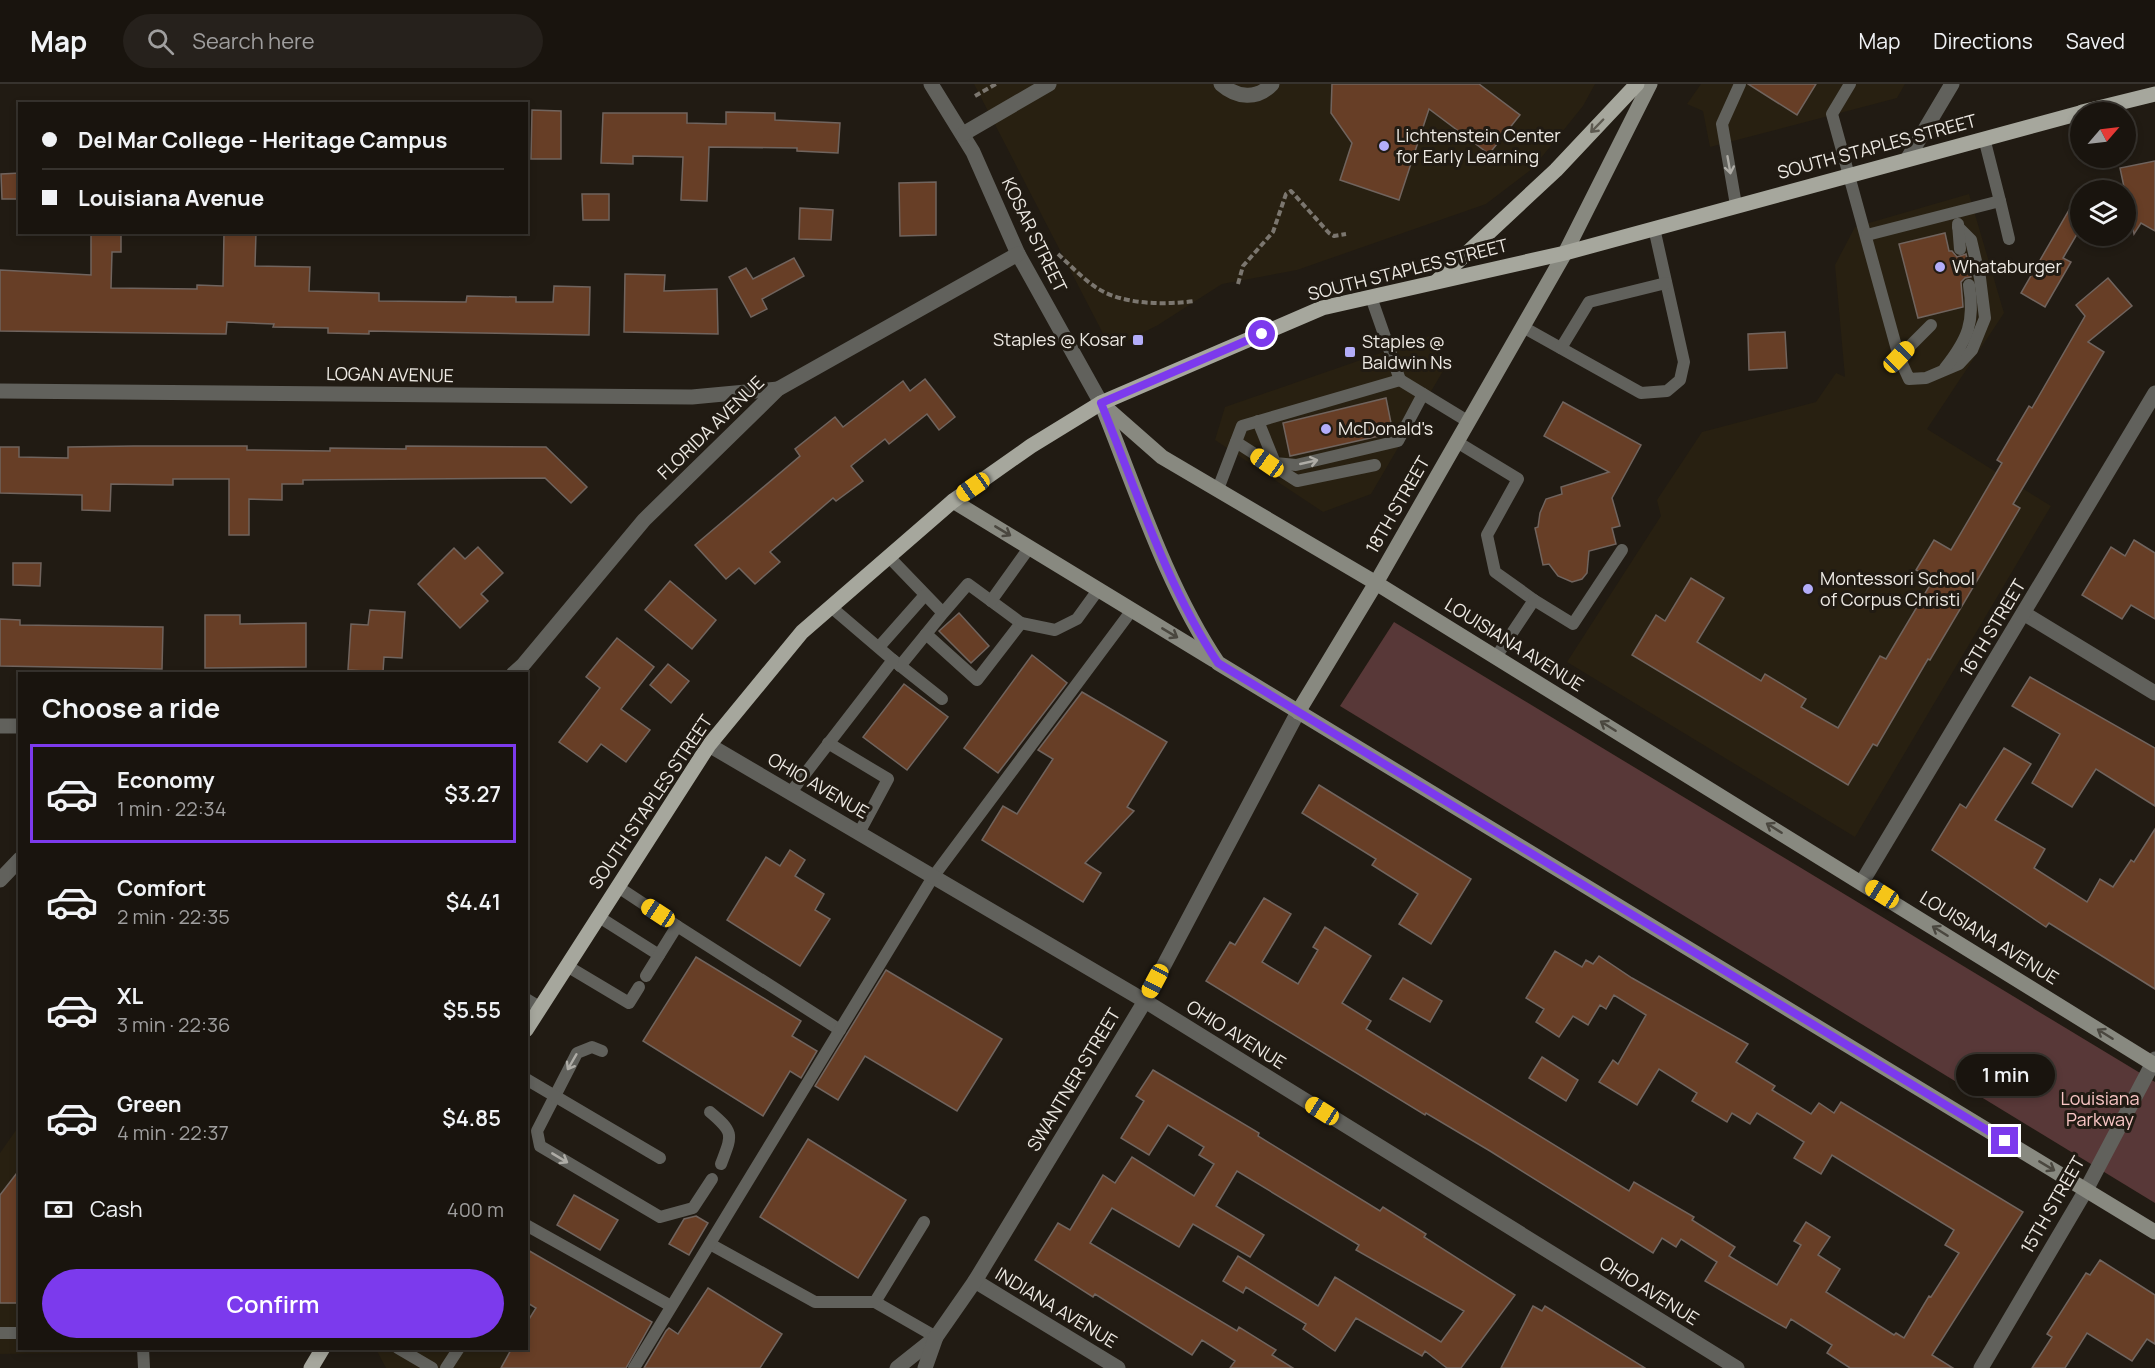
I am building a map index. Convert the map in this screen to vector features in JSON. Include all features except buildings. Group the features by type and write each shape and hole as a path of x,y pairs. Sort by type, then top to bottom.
{"main road":[{"path":"1437,281 1556,170 1637,84"},
{"name":"18TH STREET","path":"1298,712 1376,583 1565,253 1650,84"},
{"name":"SOUTH STAPLES STREET","path":"2124,102 2155,94"},
{"name":"SOUTH STAPLES STREET","path":"528,1027 709,745 802,632 953,501 1031,446 1101,403 1322,308 1565,253 1848,174 2070,116"},
{"path":"1101,403 1165,560 1199,634 1218,663"},
{"name":"LOUISIANA AVENUE","path":"1101,403 1162,457 1376,583 2154,1062"},
{"path":"953,501 2155,1232"},
{"path":"311,1368 322,1350"}],"street":[{"name":"KOSAR STREET","path":"932,84 973,152 1018,254 1101,403"},
{"path":"963,134 1049,84"},
{"path":"1221,84 1230,92 1252,96 1272,84"},
{"path":"1908,158 1951,84"},
{"name":"FLORIDA AVENUE","path":"515,672 644,520 778,389 1018,254"},
{"name":"LOGAN AVENUE","path":"0,391 692,397 778,389"},
{"name":"16TH STREET","path":"1862,882 2025,614 2155,393"},
{"path":"2025,614 2155,693"},
{"name":"SWANTNER STREET","path":"925,1368 936,1337 975,1281 1145,1000 1298,712"},
{"path":"0,726 18,726"},
{"name":"OHIO AVENUE","path":"709,745 1145,1000 1737,1368"},
{"path":"0,880 18,861"},
{"name":"15TH STREET","path":"1981,1368 2086,1190 2154,1062"},
{"name":"INDIANA AVENUE","path":"975,1281 1118,1368"},
{"path":"897,1368 936,1337"}],"lane":[{"path":"1736,206 1722,124 1740,84"},
{"path":"1850,84 1832,114 1899,357 1910,379 1941,374 1959,363 1972,350 1985,318 1980,278 1971,240 1958,227"},
{"path":"1984,138 2009,238"},
{"path":"1867,235 2000,201"},
{"path":"1955,212 1960,249"},
{"path":"1523,327 1641,393 1667,391 1680,380 1684,362 1654,228"},
{"path":"1561,348 1589,302 1666,282"},
{"path":"1941,374 1957,353 1970,327 1973,312 1970,285"},
{"path":"1371,297 1400,380 1469,422"},
{"path":"1899,357 1931,325"},
{"path":"1218,489 1242,426 1400,380"},
{"path":"1258,421 1275,463 1296,465 1398,441 1423,394"},
{"path":"1236,442 1297,481 1375,465"},
{"path":"1457,442 1518,479 1487,535 1495,572 1534,600 1573,624 1622,550"},
{"path":"991,601 1029,548"},
{"path":"889,557 943,613"},
{"path":"790,792 828,743 968,584 1021,623 1055,630 1077,619 1098,590"},
{"path":"879,647 925,595"},
{"path":"1496,657 1534,600"},
{"path":"831,607 942,699"},
{"path":"633,1368 933,877 1132,610"},
{"path":"926,634 977,680 1021,623"},
{"path":"828,743 888,779 859,833"},
{"path":"618,887 840,1030"},
{"path":"599,917 659,955"},
{"path":"646,976 677,926"},
{"path":"567,966 629,1003 639,987"},
{"path":"528,1000 541,1008"},
{"path":"602,1051 592,1047 577,1053 537,1131 540,1146 660,1217 693,1208 712,1179"},
{"path":"528,1080 660,1158"},
{"path":"710,1112 728,1127 731,1138 721,1164"},
{"path":"875,1302 924,1221"},
{"path":"528,1226 671,1306"},
{"path":"710,1244 815,1302 875,1302 936,1337"},
{"path":"0,1333 18,1333"},
{"path":"143,1350 144,1368"},
{"path":"401,1350 432,1368"},
{"path":"446,1368 458,1350"}],"path":[{"path":"975,96 996,84"},
{"path":"1238,284 1243,266 1273,232 1286,194 1291,191 1334,236 1346,234"},
{"path":"1058,254 1096,287 1108,294 1124,299 1156,302 1194,301"}],"shaded area":[{"path":"974,84 1595,84 1583,106 1532,169 1486,204 1297,270 1222,284 1158,325 1111,349"},
{"path":"1701,84 1905,84 1897,98 1710,147 1703,111 1687,104"},
{"name":"Montessori School of Corpus Christi","path":"1969,194 2004,313 1927,429 2051,506 1855,837 1567,662 1661,516 1657,500 1702,432 1816,402 1836,373 1845,377 1835,265 1855,227"},
{"path":"1430,336 1443,371 1371,494 1323,512 1215,440 1225,407"},
{"path":"18,1127 18,1350 242,1350 0,1354 0,1153"},
{"path":"528,1307 572,1336 553,1368 386,1368 377,1351 528,1350"}],"green space":[{"name":"Louisiana Parkway","path":"1394,622 2155,1082 2155,1203 1340,706"}],"place":[{"name":"Lichtenstein Center for Early Learning","path":"1384,146"},
{"name":"Whataburger","path":"1940,267"},
{"name":"Staples @ Kosar","path":"1138,340"},
{"name":"Staples @ Baldwin Ns","path":"1350,352"},
{"name":"McDonald's","path":"1326,429"},
{"name":"Montessori School of Corpus Christi","path":"1808,589"}],"route":[{"path":"1262,334 1101,403 1160,549 1199,634 1218,663 2005,1141"}]}
